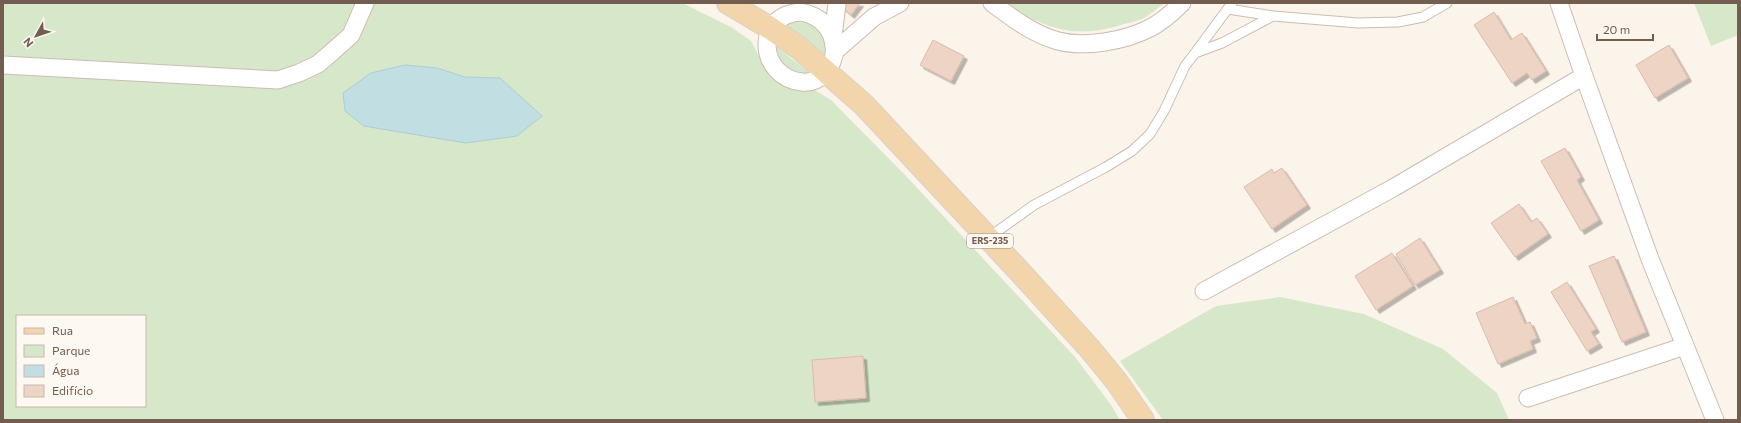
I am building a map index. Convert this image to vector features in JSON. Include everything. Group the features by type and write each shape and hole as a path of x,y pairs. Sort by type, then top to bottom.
{"main road":[{"name":"ERS-235","path":"728,3 770,28 798,48 827,71 864,106 1090,349 1117,382 1143,420"}],"street":[{"path":"3,65 278,80 299,73 318,64 332,52 350,35 365,3"},
{"path":"834,43 874,17 900,3"},
{"path":"992,3 1011,17 1038,33 1059,41 1086,45 1125,37 1151,28 1182,3"},
{"path":"1559,3 1650,259 1714,420"},
{"path":"834,43 824,22 811,14 801,12 794,8 774,22 770,28 768,54 773,66 782,76 793,81 806,82 819,79 832,63 838,4"},
{"path":"1204,291 1393,188 1584,76"},
{"path":"1528,398 1685,346"}],"lane":[{"path":"988,238 1034,205 1106,167 1132,151 1150,134 1164,111 1185,66 1230,6 1273,16 1358,23 1398,22 1423,17 1447,3"},
{"path":"1195,53 1222,43 1273,16"}],"green space":[{"path":"3,3 358,3 345,33 315,59 278,72 3,57"},
{"path":"369,3 682,3 731,27 751,41 767,71 776,80 813,89 831,100 906,176 1075,357 1111,405 1120,420 3,420 3,72 301,77","holes":["405,65 437,68 465,77 500,78 542,116 371,73"]},
{"path":"1004,3 1165,3 1142,19 1106,29 1076,31 1061,29 1034,20"},
{"path":"1694,3 1738,3 1738,35 1711,46"},
{"path":"796,22 809,24 820,31 826,41 826,56 786,25"},
{"path":"774,45 811,74 803,76 781,67"},
{"path":"1280,297 1364,314 1443,349 1497,393 1509,420 1163,420 1120,361 1216,306"}],"water":[{"path":"405,65 437,68 465,77 500,78 542,116 517,136 466,143 364,126 345,111 343,93 371,73"}],"building":[{"path":"837,3 860,3 851,15"},
{"path":"1494,12 1511,40 1522,33 1546,71 1532,80 1527,73 1512,83 1474,25"},
{"path":"933,40 964,56 951,81 920,65"},
{"path":"1669,45 1688,78 1655,98 1636,65"},
{"path":"1565,148 1581,177 1577,180 1599,220 1581,231 1541,161"},
{"path":"1282,168 1307,205 1272,229 1244,187 1272,169 1274,173"},
{"path":"1519,204 1531,222 1537,218 1548,234 1515,257 1491,223"},
{"path":"1420,238 1440,270 1415,285 1396,254"},
{"path":"1392,253 1413,286 1376,310 1355,276"},
{"path":"1614,256 1646,332 1622,342 1589,266"},
{"path":"1567,282 1596,329 1591,332 1599,344 1587,351 1551,292"},
{"path":"1513,297 1525,324 1530,322 1537,338 1530,341 1533,349 1498,364 1476,313"},
{"path":"863,356 866,398 815,402 812,360"}]}
